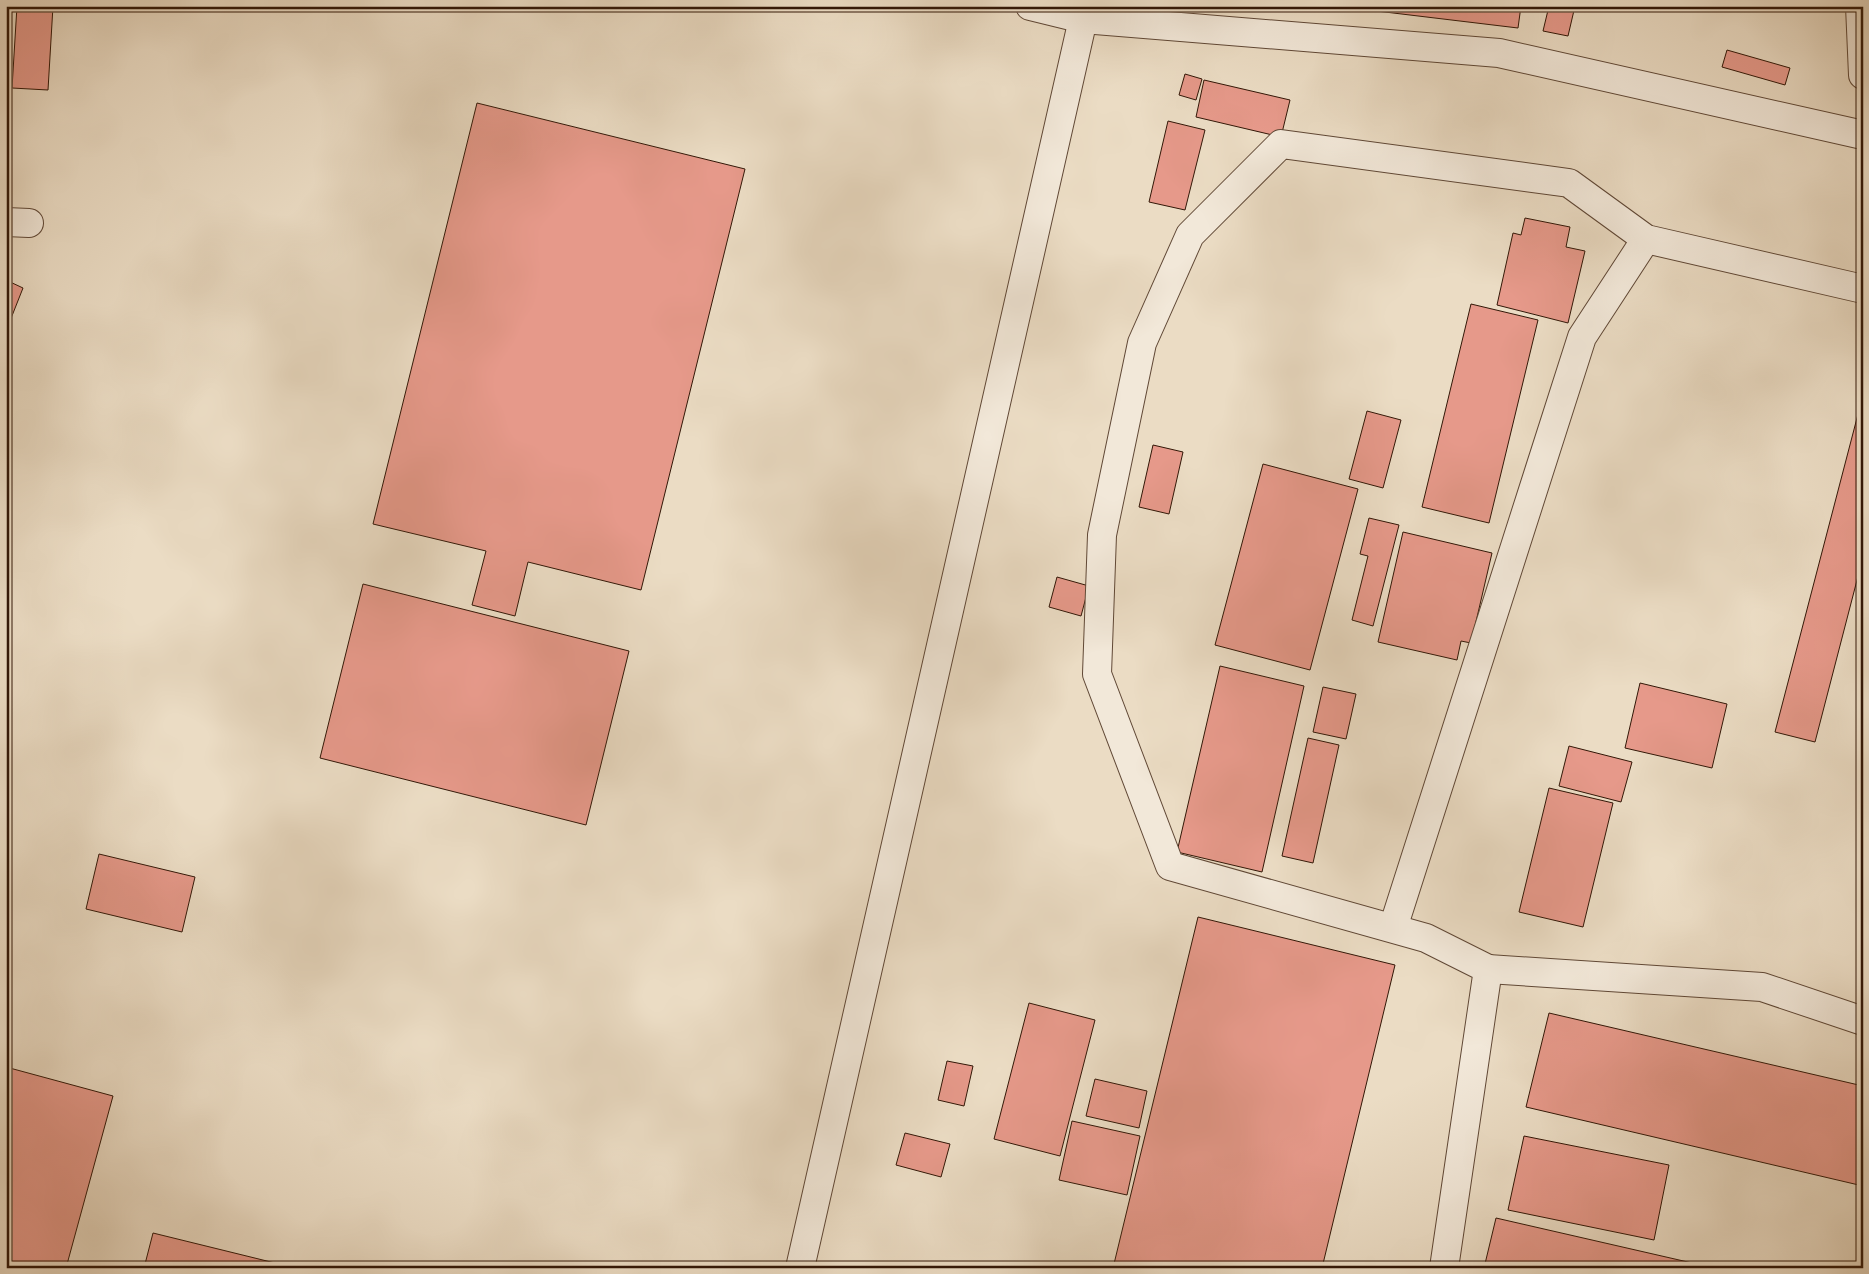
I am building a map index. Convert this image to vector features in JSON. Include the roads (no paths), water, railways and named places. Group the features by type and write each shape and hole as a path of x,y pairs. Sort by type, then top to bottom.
{"street":[{"path":"1030,6 1083,19 1499,53 1863,135"},
{"path":"1860,6 1863,75"},
{"path":"800,1268 1083,19"},
{"path":"1863,289 1646,239 1569,183 1281,144 1190,235 1142,343 1102,535 1097,674 1170,866 1426,938 1488,969 1762,987 1863,1021"},
{"path":"1393,928 1582,337 1646,239"},
{"path":"1444,1268 1488,969"}]}
